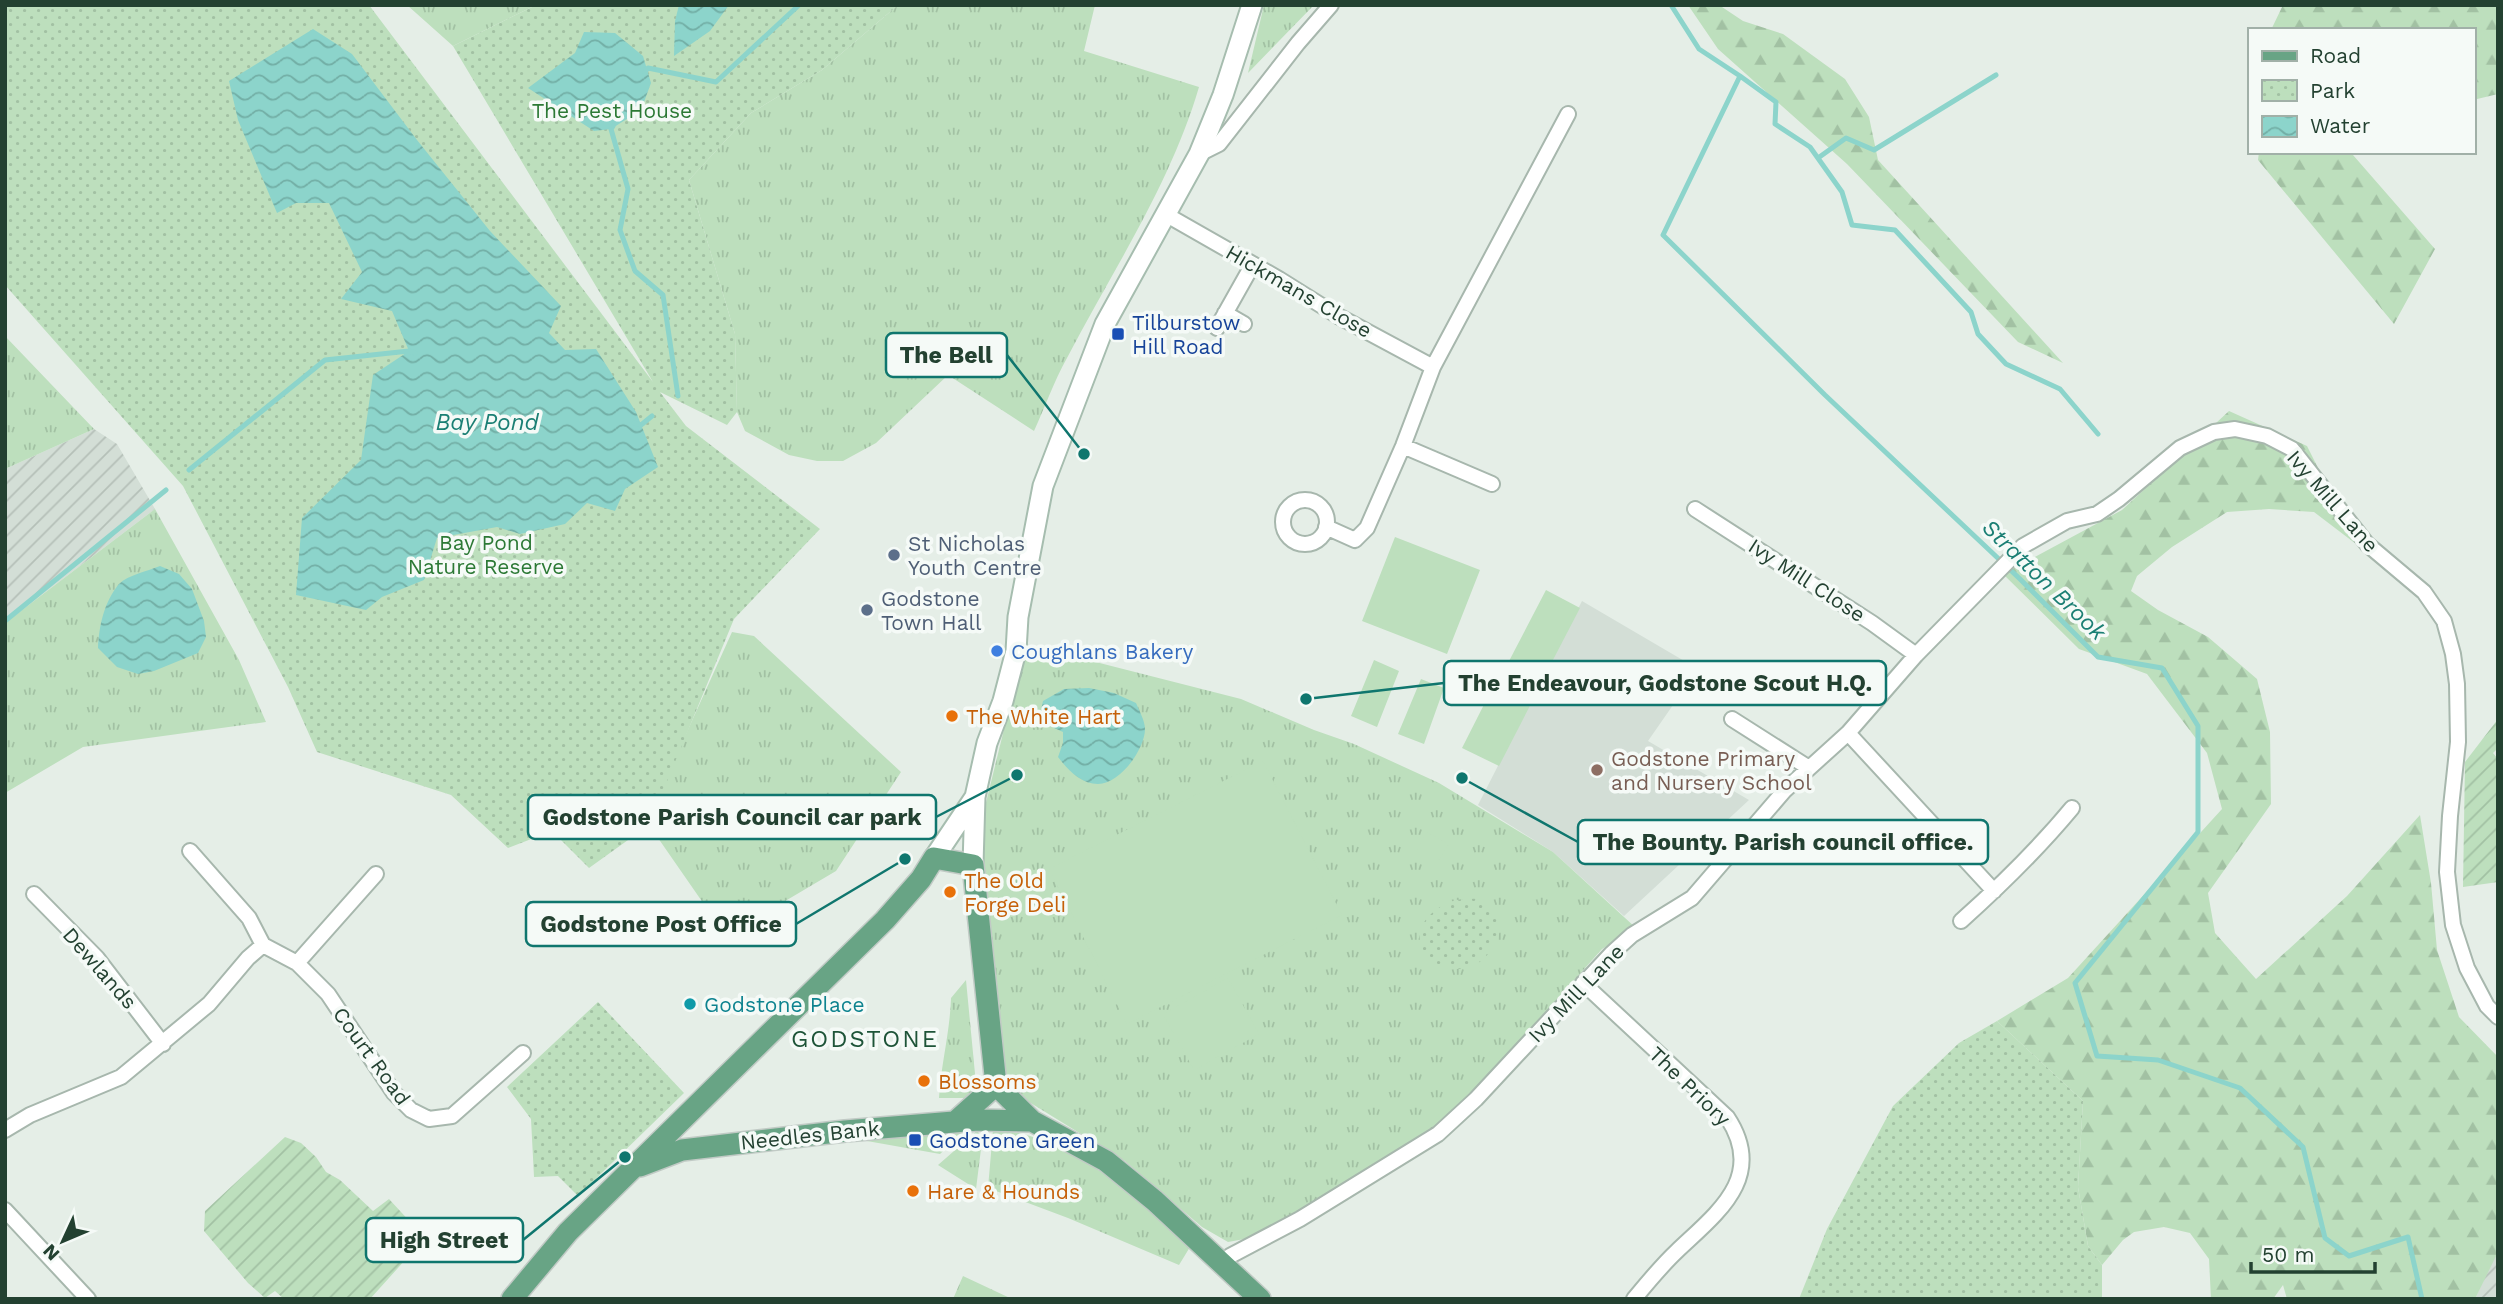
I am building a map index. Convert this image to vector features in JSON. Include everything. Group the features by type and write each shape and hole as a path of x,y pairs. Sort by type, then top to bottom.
{"main road":[{"path":"1252,5 1223,95 1199,154 1105,324 1043,486 1018,617 1016,651 1003,701 987,743 975,797 973,866 996,1085 1032,1121 1106,1161 1155,1201 1260,1299"},
{"path":"512,1299 568,1232 885,920 920,879 975,797"},
{"path":"934,858 973,866"},
{"path":"956,1121 996,1085"},
{"path":"689,1113 695,1148"},
{"name":"Needles Bank","path":"634,1168 682,1150 695,1148 913,1124 1032,1121"}],"street":[{"path":"1199,154 1219,144 1331,5"},
{"path":"1326,527 1355,540 1367,528 1403,446 1433,367 1568,114"},
{"name":"Hickmans Close","path":"1165,214 1338,316 1433,367"},
{"path":"1217,328 1253,264"},
{"path":"1225,313 1244,324"},
{"name":"Ivy Mill Lane","path":"1224,1264 1230,1256 1300,1219 1438,1134 1476,1099 1583,983 1632,935 1692,898 1785,790 1848,733 1916,655 2003,564 2038,536 2067,521 2097,514 2180,448 2214,432 2235,429 2267,436 2292,449 2367,544 2424,592 2444,621 2453,654 2457,684 2458,742 2447,872 2453,925 2467,968 2487,1006 2498,1017"},
{"path":"1403,446 1492,484"},
{"name":"Ivy Mill Close","path":"1695,509 1872,623 1916,655"},
{"path":"1732,719 1809,768"},
{"path":"1848,733 1994,891"},
{"path":"1961,921 2053,831 2072,808"},
{"path":"190,851 249,918 263,945 297,962 376,874"},
{"name":"Dewlands","path":"34,894 97,958 163,1044"},
{"path":"5,1130 30,1115 121,1077 209,1004 248,958 263,945"},
{"name":"Court Road","path":"297,962 328,993 394,1093 411,1110 429,1119 452,1116 523,1053"},
{"name":"The Priory","path":"1583,983 1727,1117 1737,1131 1741,1147 1741,1169 1733,1193 1633,1299"},
{"path":"5,1210 88,1299"}],"shaded area":[{"path":"94,429 117,444 155,509 5,623 5,469"},
{"name":"Godstone Primary and Nursery School","path":"1582,601 1698,669 1648,741 1749,800 1624,916 1553,852 1478,805"},
{"path":"2498,1252 2498,1299 2475,1299 2495,1254"}],"green space":[{"name":"Bay Pond Nature Reserve","path":"5,5 369,5 653,382 453,46 536,5 898,5 822,70 751,113 689,180 735,334 737,412 727,425 660,392 686,426 820,529 734,619 649,825 589,868 552,831 508,848 451,795 317,752 288,687 183,486 5,285"},
{"path":"407,5 536,5 453,46"},
{"path":"898,5 1095,5 1084,51 1199,87 1187,123 1157,192 1062,367 1034,431 948,375 876,443 843,461 817,461 789,455 745,431 737,412 735,334 689,180 751,113 822,70"},
{"path":"1264,5 1314,5 1248,73"},
{"path":"1688,5 1719,5 1743,21 1783,34 1845,79 1869,117 1878,160 2063,363 2018,342 1847,164 1718,49"},
{"path":"2283,5 2498,5 2498,94 2475,100 2475,28 2272,28"},
{"path":"2259,154 2354,154 2435,249 2394,324 2258,160"},
{"path":"5,336 94,429 5,469"},
{"path":"2229,411 2307,446 2356,544 2314,512 2269,509 2227,512 2172,547 2137,576 2131,591 2158,610 2208,637 2257,679 2270,732 2271,804 2208,893 2215,933 2256,979 2347,896 2420,815 2431,883 2437,950 2459,1017 2498,1057 2498,1252 2475,1299 2287,1299 2283,1285 2273,1299 2211,1299 2209,1259 2190,1233 2164,1227 2134,1232 2123,1240 2102,1265 2088,1246 2078,1187 2083,1101 1997,1021 2068,978 2222,809 2207,753 2147,674 2079,649 2003,574 2122,510"},
{"path":"155,509 239,660 266,722 83,747 5,793 5,623"},
{"path":"1395,537 1480,570 1447,654 1362,621"},
{"path":"1546,590 1580,608 1542,681 1508,663"},
{"path":"732,632 754,636 901,772 836,871 726,936 649,825 654,805"},
{"path":"1025,644 1241,699 1354,744 1439,783 1553,852 1636,928 1602,949 1449,1117 1397,1155 1274,1228 1250,1238 1228,1242 1202,1227 1125,1161 1011,1091 1001,1072 979,831"},
{"path":"1374,660 1399,671 1377,727 1351,716"},
{"path":"1501,671 1538,690 1499,766 1462,748"},
{"path":"1421,679 1444,688 1424,744 1398,734"},
{"path":"2498,719 2498,748 2493,753 2498,759 2498,882 2463,887 2465,762"},
{"path":"1263,761 1342,915 1127,1024 1049,869"},
{"path":"1427,832 1449,844 1438,861 1417,849"},
{"path":"1479,899 1492,907 1498,919 1498,938 1488,954 1476,965 1459,969 1447,968 1428,956 1422,947 1420,936 1423,925 1431,914 1450,902"},
{"path":"1228,978 1259,1034 1194,1070 1163,1014"},
{"path":"966,980 976,1084 968,1098 939,1098 951,998"},
{"path":"598,1002 684,1093 578,1196 558,1176 534,1177 531,1119 507,1087"},
{"path":"1997,1021 2083,1101 2078,1187 2088,1246 2102,1265 2102,1299 1799,1299 1827,1229 1893,1106 1959,1043"},
{"path":"967,1128 940,1154 867,1141 928,1131"},
{"path":"978,1130 981,1149 976,1189 938,1165"},
{"path":"993,1130 1026,1135 1054,1145 1116,1182 1190,1247 1179,1265 988,1188"},
{"path":"285,1137 301,1143 316,1157 326,1172 340,1180 373,1211 389,1199 425,1238 370,1299 284,1299 275,1291 265,1298 248,1283 204,1231 205,1211"},
{"path":"963,1276 1012,1299 953,1299"}],"water":[{"path":"679,5 729,5 710,31 674,56 675,21"},
{"name":"Bay Pond","path":"313,29 352,54 490,231 561,306 549,333 565,350 596,349 636,412 658,467 625,489 615,511 587,503 565,524 520,534 497,527 437,538 424,580 382,597 366,610 296,595 302,518 361,460 373,375 409,351 392,311 341,299 362,272 329,203 296,203 277,213 238,120 229,81"},
{"path":"584,32 615,33 643,56 651,83 641,110 611,129 594,131 528,88 575,53"},
{"path":"160,566 179,574 192,589 204,621 206,637 198,653 154,671 138,674 117,667 98,648 101,623 106,606 119,584"},
{"path":"1089,688 1114,693 1136,703 1145,726 1141,746 1130,764 1115,778 1098,784 1081,779 1062,762 1058,757 1063,743 1063,732 1052,727 1040,715 1043,701 1064,689"}],"waterway":[{"path":"645,72 648,68 716,82 799,5"},
{"name":"Stratton Brook","path":"1671,5 1699,49 1740,76 1663,235 2098,657 2162,668 2198,726 2198,832 2075,983 2097,1056 2158,1060 2240,1088 2303,1147 2325,1238 2349,1256 2408,1237 2422,1299"},
{"path":"1818,158 1846,138 1874,150 1996,75"},
{"path":"1740,76 1776,102 1775,124 1810,147 1842,192 1852,225 1895,230 1971,312 1978,334 2006,364 2060,389 2098,434"},
{"path":"613,126 611,129 628,189 620,230 635,271 663,295 678,396"},
{"path":"189,470 325,360 409,351 415,353"},
{"path":"634,423 641,425 652,416"},
{"path":"5,621 166,490"}],"place":[{"name":"Tilburstow Hill Road","path":"1118,334"},
{"name":"The Bell","path":"1084,454"},
{"name":"St Nicholas Youth Centre","path":"894,555"},
{"name":"Godstone Town Hall","path":"867,610"},
{"name":"Coughlans Bakery","path":"997,651"},
{"name":"The Endeavour, Godstone Scout H.Q.","path":"1306,699"},
{"name":"The White Hart","path":"952,716"},
{"name":"Godstone Primary and Nursery School","path":"1597,770"},
{"name":"Godstone Parish Council car park","path":"1017,775"},
{"name":"The Bounty. Parish council office.","path":"1462,778"},
{"name":"Godstone Post Office","path":"905,859"},
{"name":"The Old Forge Deli","path":"950,892"},
{"name":"Godstone Place","path":"690,1004"},
{"name":"Blossoms","path":"924,1081"},
{"name":"Godstone Green","path":"915,1140"},
{"name":"High Street","path":"625,1157"},
{"name":"Hare & Hounds","path":"913,1191"}],"district":[{"name":"GODSTONE","path":"865,1039"}],"park label":[{"name":"The Pest House","path":"612,110"}]}
